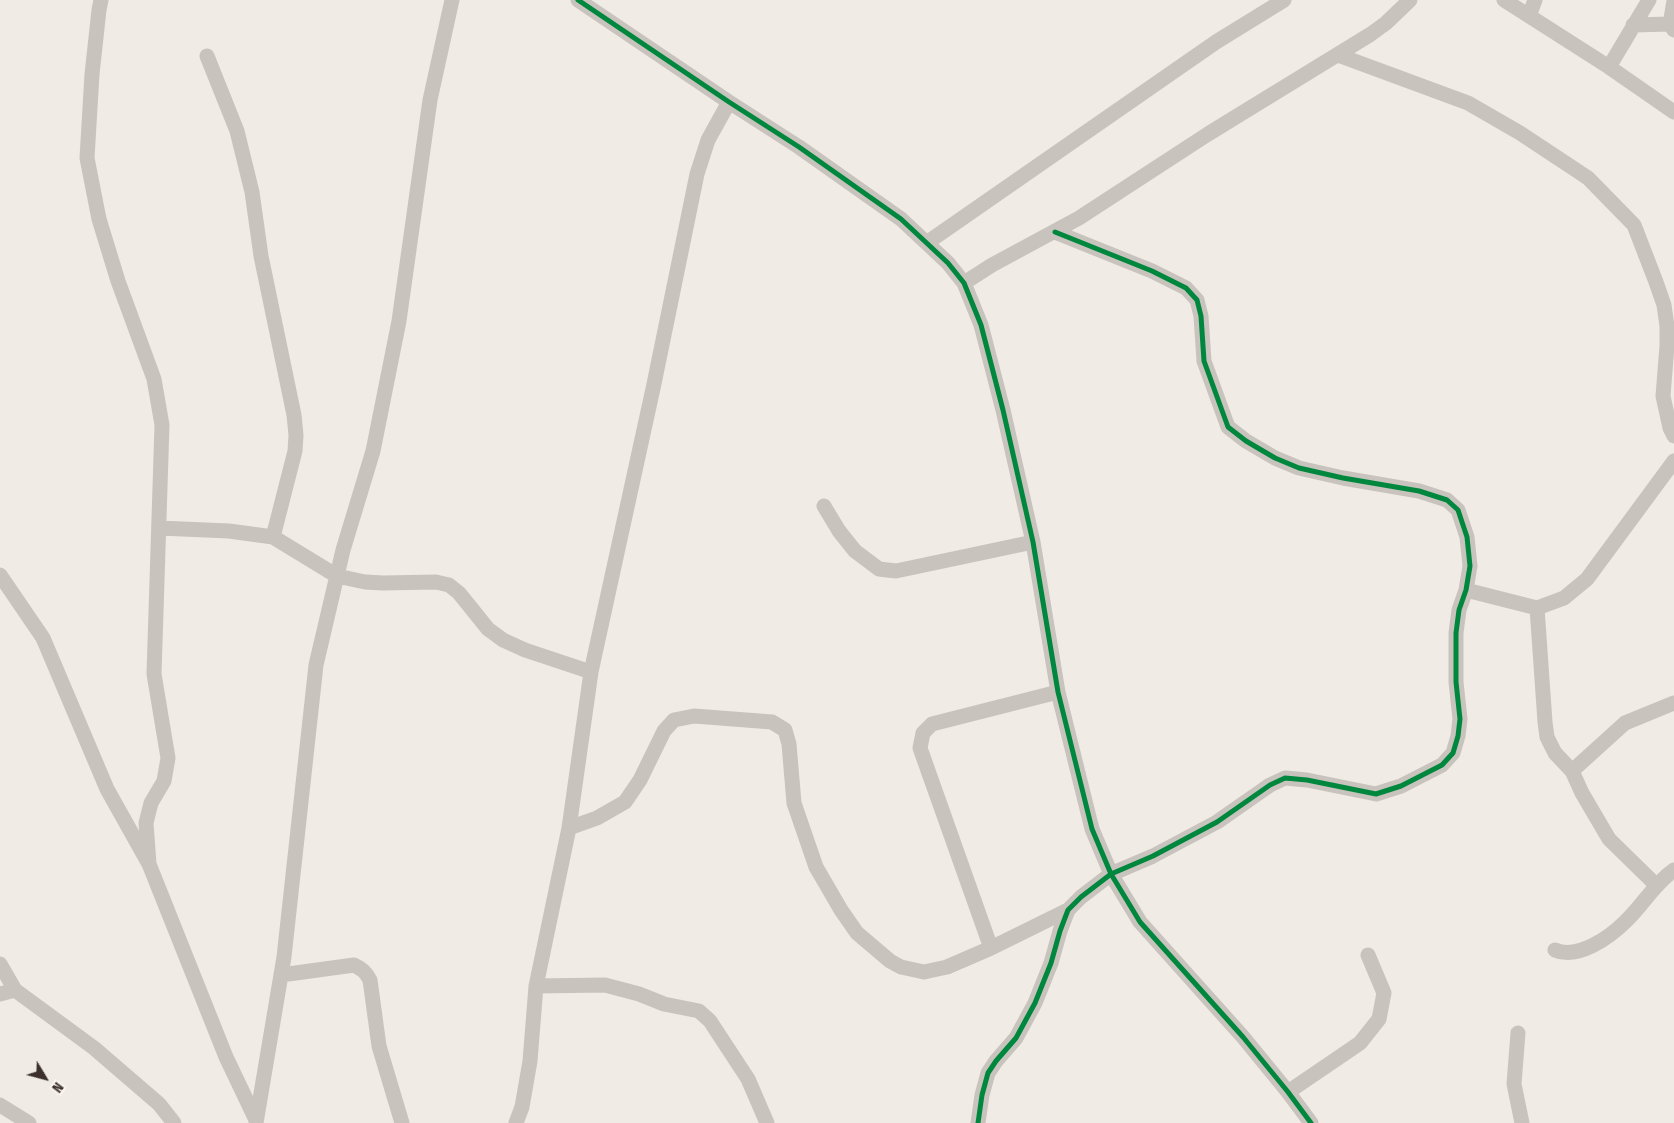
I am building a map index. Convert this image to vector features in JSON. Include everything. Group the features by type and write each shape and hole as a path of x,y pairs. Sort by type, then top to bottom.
{"street":[{"path":"101,0 92,74 88,158 99,219 118,281 154,379 162,425 154,674 168,758 164,781 150,803 146,823 149,864"},
{"path":"256,1122 284,957 316,665 343,550 375,442 399,321 430,100 452,0"},
{"path":"578,0 799,147 901,218 928,242 964,283 982,325 1003,410 1033,542 1058,692 1092,830 1111,874 1140,922 1243,1037 1311,1123"},
{"path":"928,242 1216,42 1284,0"},
{"path":"964,283 992,265 1056,232 1208,134 1338,55 1371,34 1410,0"},
{"path":"1504,0 1609,67 1674,112"},
{"path":"1529,16 1535,0"},
{"path":"1609,67 1649,0"},
{"path":"1633,25 1672,27 1674,1"},
{"path":"1338,55 1468,103 1520,133 1588,178 1634,225 1664,305 1667,346 1663,396 1670,428 1674,436"},
{"path":"207,56 237,131 252,192 261,256 294,415 295,451 273,537"},
{"path":"516,1123 522,1107 530,1061 536,986 569,828 591,672 654,384 697,174 708,140 729,102"},
{"path":"569,828 597,818 625,802 640,780 664,731 674,720 694,716 772,722 784,730 789,744 794,803 816,867 841,910 858,933 890,961 901,967 924,972 947,967 992,948 1068,910 1081,897 1111,874 1154,856 1217,822 1270,785 1285,778 1307,780 1376,794 1401,786 1442,765 1453,753 1460,719 1456,682 1456,633 1459,610 1466,590 1470,566 1467,538 1458,510 1447,500 1419,491 1343,478 1299,468 1275,458 1246,441 1228,426 1204,361 1201,316 1197,300 1186,288 1152,271 1056,232"},
{"path":"1466,590 1537,608 1564,598 1587,579 1674,461"},
{"path":"824,506 839,531 855,551 880,569 896,571 1033,542"},
{"path":"160,528 229,531 273,537 337,576 365,582 436,582 449,586 459,593 488,629 503,640 525,650 591,672"},
{"path":"0,575 43,638 107,789 149,864 226,1057 256,1122"},
{"path":"1537,608 1547,738 1555,753 1572,771 1582,793 1610,839 1656,886"},
{"path":"992,948 920,748 922,733 932,724 1058,692"},
{"path":"1572,771 1625,723 1674,703"},
{"path":"1555,950 1563,954 1570,953 1604,938 1627,921 1656,886 1674,870"},
{"path":"978,1123 982,1095 988,1073 1016,1038 1035,1003 1051,963 1068,910"},
{"path":"1288,1092 1360,1043 1379,1019 1384,993 1368,955"},
{"path":"0,964 15,990 94,1048 159,1104 174,1123"},
{"path":"281,975 354,965 367,974 370,980 379,1046 402,1123"},
{"path":"536,986 605,985 639,994 664,1004 699,1011 710,1021 748,1079 768,1123"},
{"path":"0,994 15,990"},
{"path":"1518,1033 1514,1084 1522,1123"},
{"path":"0,1105 29,1123"}],"cycle path":[{"path":"578,0 799,147 901,219 948,263 964,283 981,325 1003,410 1033,542 1058,692 1092,829 1111,874 1140,922 1243,1037 1311,1123"},
{"path":"978,1123 982,1095 988,1073 1016,1038 1035,1003 1051,963 1068,910 1081,897 1111,874 1153,856 1217,822 1270,785 1285,778 1307,780 1376,794 1401,786 1442,765 1453,753 1460,719 1456,682 1456,633 1459,610 1466,590 1470,566 1467,537 1458,510 1447,500 1419,491 1343,478 1299,468 1275,458 1246,441 1228,427 1204,361 1201,316 1197,300 1186,288 1152,271 1055,232"}]}
